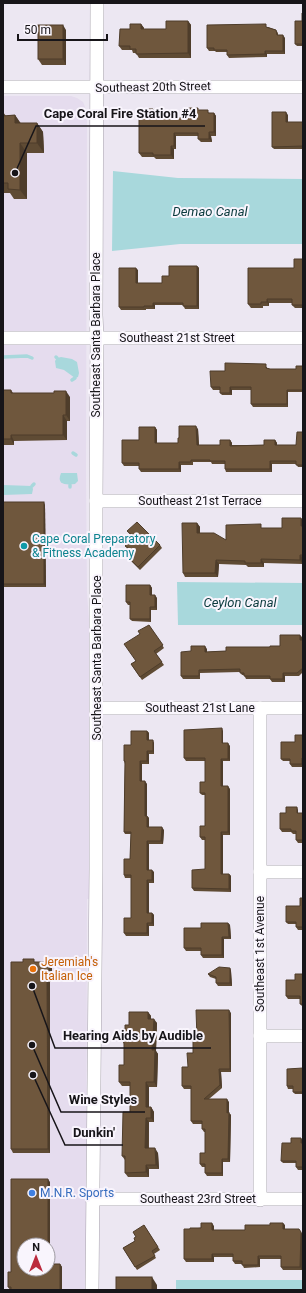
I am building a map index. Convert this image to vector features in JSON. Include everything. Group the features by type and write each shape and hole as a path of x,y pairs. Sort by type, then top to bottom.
{"street":[{"name":"Southeast Santa Barbara Place","path":"92,1290 97,708 97,3"},
{"name":"Southeast 20th Street","path":"3,87 303,87"},
{"name":"Southeast 21st Street","path":"3,338 303,338"},
{"name":"Southeast 21st Terrace","path":"96,501 303,501"},
{"name":"Southeast 21st Lane","path":"97,708 303,708"},
{"name":"Southeast 1st Avenue","path":"260,708 260,1200"},
{"path":"260,872 303,872"},
{"path":"260,1036 303,1036"},
{"name":"Southeast 23rd Street","path":"92,1199 303,1199"}],"shaded area":[{"path":"3,96 71,96 83,102 87,112 86,471 87,593 90,632 90,899 87,899 86,1290 3,1290"}],"water":[{"name":"Demao Canal","path":"113,171 178,178 303,179 303,244 180,244 112,251"},
{"path":"61,357 72,359 77,362 79,373 78,377 75,378 64,370 56,368 55,361 57,358"},
{"path":"61,473 77,473 78,481 75,484 63,483 60,480"},
{"path":"3,485 32,486 32,494 3,495"},
{"name":"Ceylon Canal","path":"177,582 303,583 303,625 178,625"},
{"path":"176,1280 303,1280 303,1290 176,1290"}],"building":[{"path":"302,13 303,44 295,44 295,21 302,21"},
{"path":"166,21 188,21 188,53 136,54 136,49 130,49 130,46 119,46 120,29 130,29 130,24 141,24 141,29 166,29"},
{"path":"266,24 266,27 276,30 277,35 283,35 283,51 265,51 265,54 227,55 227,50 214,50 214,48 207,48 207,25"},
{"path":"38,25 63,25 63,59 38,59"},
{"path":"184,108 198,108 198,110 208,110 208,113 214,113 214,132 209,132 209,139 198,139 198,133 174,133 174,146 171,146 171,155 139,153 139,109 153,109 153,114 166,114 171,118 184,118"},
{"path":"272,112 286,112 286,122 303,122 303,146 272,147"},
{"path":"15,115 15,123 37,123 37,143 20,143 20,190 8,189 8,183 3,183 3,116"},
{"path":"294,259 303,259 303,305 292,305 292,299 267,299 267,302 261,302 261,304 248,304 248,268 294,268"},
{"path":"169,266 197,266 197,306 183,306 183,303 153,303 153,306 119,307 119,268 136,268 136,283 162,283 162,276 169,276"},
{"path":"225,363 266,364 266,368 270,369 296,369 296,366 303,366 303,390 287,390 287,404 251,404 251,387 230,387 230,393 220,393 220,387 211,387 210,371 225,371"},
{"path":"3,390 11,390 11,393 54,393 54,391 66,391 66,415 63,415 63,435 11,435 11,439 3,439"},
{"path":"179,426 196,426 197,445 220,445 220,440 230,440 230,446 264,445 264,440 275,440 275,445 296,445 297,432 303,432 303,465 296,465 296,461 270,461 270,469 225,469 225,461 191,460 191,462 179,462 179,469 139,469 139,463 122,463 122,440 139,440 139,427 155,427 155,443 178,443"},
{"name":"Cape Coral Preparatory & Fitness Academy","path":"3,502 44,502 44,584 3,584"},
{"path":"282,518 301,518 301,526 303,526 303,555 300,555 300,560 261,559 261,563 245,563 245,561 216,560 215,573 183,573 182,523 197,523 197,533 214,533 226,540 226,525 261,524 261,528 282,528"},
{"path":"137,522 160,545 138,567 123,552 128,548 125,546 134,537 127,531"},
{"path":"126,585 150,585 150,595 155,595 155,607 150,607 150,619 130,619 130,602 126,602"},
{"path":"149,625 163,645 154,651 162,662 140,677 131,664 136,661 124,644 140,634 138,631"},
{"path":"280,635 300,635 300,640 303,640 303,668 297,673 283,673 283,679 270,679 270,676 244,676 244,673 240,673 240,669 199,670 199,676 181,676 181,652 191,651 191,646 205,646 205,652 226,651 226,647 280,646"},
{"path":"222,728 222,743 228,743 228,759 221,759 221,786 228,786 228,832 221,832 221,874 229,874 229,889 192,888 192,870 205,869 205,837 200,837 200,826 205,826 205,793 200,793 200,782 205,782 205,758 184,758 184,730"},
{"path":"131,731 147,731 147,740 153,740 153,751 147,751 147,761 140,761 140,781 145,781 145,816 147,816 147,827 162,827 161,841 147,841 147,870 152,870 152,880 147,880 147,913 152,913 152,923 147,923 147,933 124,933 124,918 131,918 131,875 124,875 124,859 130,859 131,832 124,832 124,745 131,745"},
{"path":"295,735 303,735 302,764 290,764 290,759 281,759 281,742 295,742"},
{"path":"286,807 297,807 297,813 303,813 303,840 296,840 296,831 291,831 291,829 280,829 280,813 286,813"},
{"path":"300,898 303,898 303,927 296,927 296,922 286,922 286,906 300,906"},
{"path":"201,923 228,923 229,937 222,937 222,955 201,955 201,948 184,948 184,928 201,928"},
{"path":"23,959 34,959 34,962 49,962 49,978 47,978 48,1149 11,1149 11,962 23,962"},
{"path":"219,967 230,968 230,983 216,983 216,977 208,974"},
{"path":"295,974 303,974 303,1004 300,1004 300,996 286,996 286,980 295,980"},
{"path":"196,1010 229,1010 230,1069 219,1069 220,1085 204,1099 227,1099 227,1113 229,1112 228,1159 222,1159 222,1173 205,1173 205,1164 200,1164 200,1153 205,1153 205,1129 202,1129 202,1121 191,1121 191,1086 182,1086 182,1067 188,1067 187,1053 193,1053 193,1038 197,1038"},
{"path":"129,1012 148,1012 148,1019 154,1019 152,1050 155,1050 154,1082 146,1082 146,1107 151,1107 151,1118 146,1118 145,1148 155,1148 156,1165 146,1165 146,1172 125,1173 125,1156 122,1156 123,1112 130,1112 130,1082 119,1082 119,1065 124,1065 123,1029 125,1029 125,1025 129,1025"},
{"path":"303,1068 303,1092 293,1092 293,1086 287,1086 287,1069"},
{"path":"291,1138 301,1138 301,1143 303,1143 303,1167 296,1167 296,1161 281,1161 282,1143 291,1143"},
{"path":"11,1179 48,1179 48,1237 16,1237 16,1277 56,1277 56,1264 60,1264 60,1290 11,1290 11,1287 8,1287 8,1272 11,1272"},
{"path":"201,1223 212,1223 212,1230 245,1230 245,1225 270,1225 270,1223 283,1223 283,1229 299,1229 301,1232 300,1267 281,1267 281,1256 258,1256 258,1265 242,1265 242,1261 233,1261 233,1254 212,1254 212,1259 184,1259 184,1229 201,1228"},
{"path":"144,1225 158,1247 152,1251 155,1256 135,1267 123,1248 135,1241 134,1238 136,1237 133,1232"},
{"path":"116,1277 152,1277 152,1290 116,1290"}],"waterway":[{"path":"3,357 27,356 32,358"}],"place":[{"name":"Cape Coral Fire Station #4","path":"15,173"},
{"name":"Cape Coral Preparatory & Fitness Academy","path":"24,546"},
{"name":"Jeremiah's Italian Ice","path":"33,969"},
{"name":"Hearing Aids by Audible","path":"32,986"},
{"name":"Wine Styles","path":"32,1045"},
{"name":"Dunkin'","path":"33,1075"},
{"name":"M.N.R. Sports","path":"32,1193"}]}
